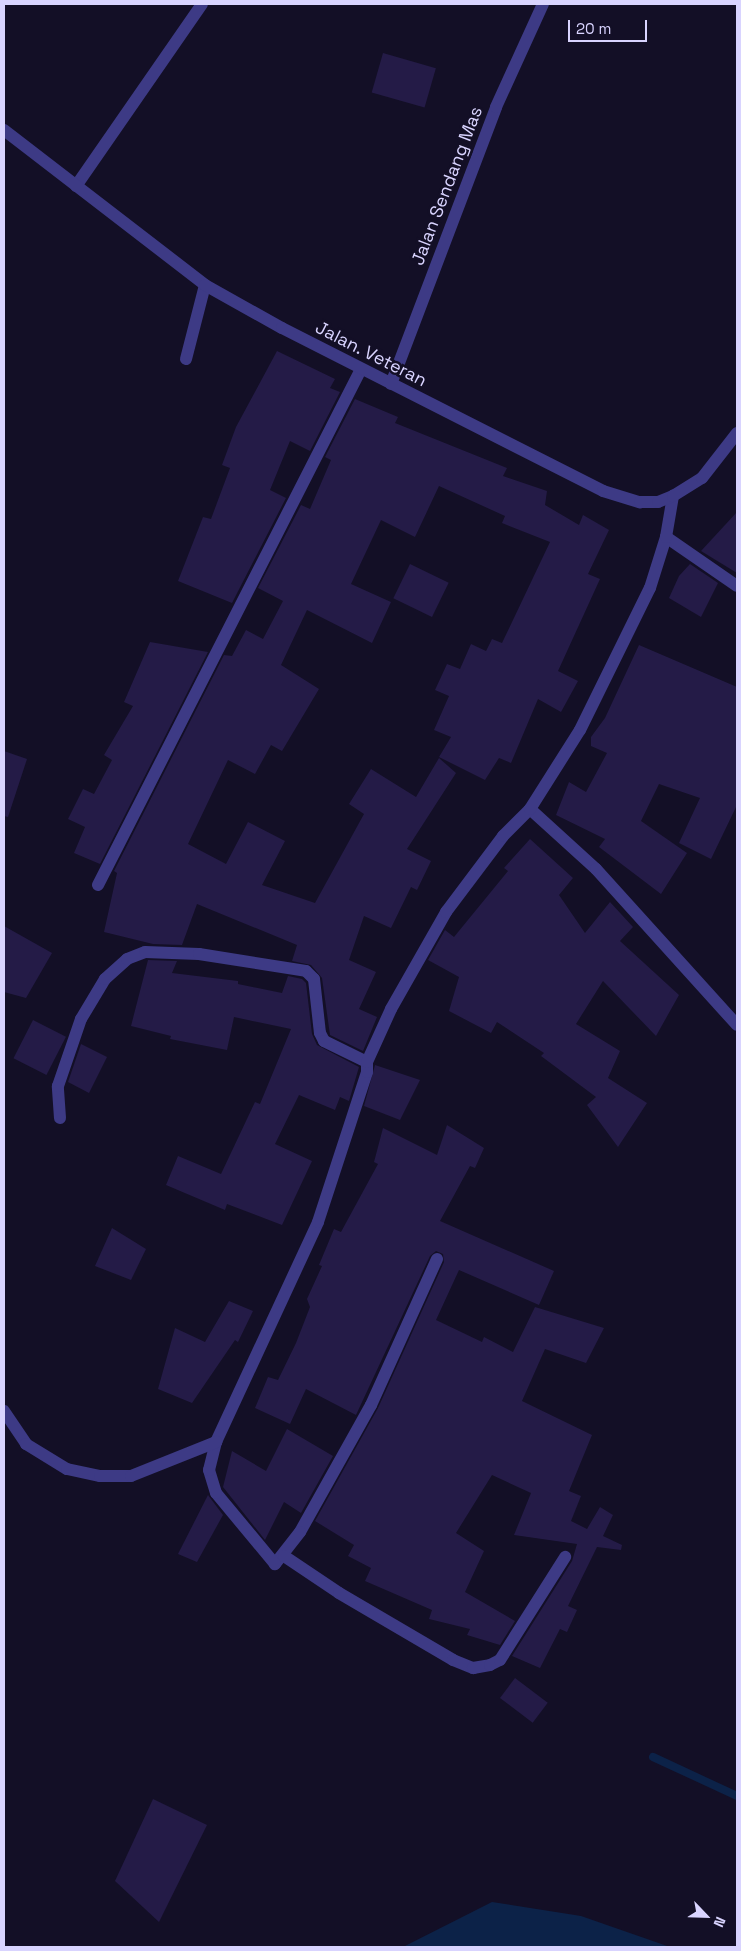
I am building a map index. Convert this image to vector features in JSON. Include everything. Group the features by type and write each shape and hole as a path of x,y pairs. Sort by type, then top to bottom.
{"street":[{"path":"76,186 202,4"},
{"name":"Jalan Sendang Mas","path":"391,384 496,107 543,4"},
{"name":"Jalan. Veteran","path":"4,130 205,285 361,369 603,491 640,502 658,502 673,496 689,489 702,478 737,433"},
{"path":"186,359 205,285"},
{"path":"98,885 361,369"},
{"path":"437,1259 371,1405 333,1475 284,1556 277,1564 273,1562 216,1493 209,1470 216,1442 318,1222 367,1072 367,1062 412,968 446,912 503,836 530,809 580,730 650,588 666,537 673,496"},
{"path":"666,537 737,586"},
{"path":"530,809 596,869 737,1025"},
{"path":"60,1118 58,1086 81,1019 106,979 127,959 144,952 199,954 306,971 314,979 320,1033 324,1041 367,1062"},
{"path":"4,1411 26,1444 67,1469 100,1476 131,1476 216,1442"},
{"path":"284,1556 339,1593 453,1660 473,1668 490,1666 500,1660 565,1557"}],"water":[{"path":"492,1902 581,1916 670,1947 403,1947"}],"building":[{"path":"383,53 436,68 425,108 372,92"},
{"path":"277,351 335,379 330,388 340,392 310,451 290,441 270,490 286,498 232,603 178,581 203,517 211,519 230,468 222,465 236,427"},
{"path":"355,399 398,417 395,423 507,468 503,476 547,491 545,505 579,525 583,515 609,530 588,574 600,579 558,671 578,681 561,712 538,699 511,763 499,758 485,780 439,757 451,737 434,730 449,696 435,690 447,664 460,669 471,644 486,651 492,639 502,643 550,542 502,523 505,516 439,486 415,537 381,520 351,584 391,602 372,643 307,610 281,665 319,689 282,751 271,745 255,774 228,760 188,844 226,864 248,822 285,841 262,885 315,903 364,814 349,804 371,769 416,797 439,758 456,773 407,849 431,861 417,890 411,887 391,928 364,916 349,960 376,972 359,1009 377,1017 363,1051 330,1035 322,978 311,965 292,961 297,945 197,904 182,945 153,944 104,932 117,873 114,871 224,655 232,656 246,630 263,639 283,601 258,588 301,505 310,509 331,460 325,457"},
{"path":"737,512 737,573 701,551"},
{"path":"410,564 449,583 432,617 393,598"},
{"path":"690,564 718,583 701,617 669,598 679,576"},
{"path":"150,642 208,652 100,864 74,853 85,827 68,819 83,789 94,794 112,760 104,755 133,706 124,702"},
{"path":"639,645 737,687 737,805 711,859 679,843 700,798 659,784 641,821 687,853 661,894 599,847 605,839 556,815 569,782 586,792 607,753 591,746 591,737 605,718"},
{"path":"4,751 27,759 8,817 4,816"},
{"path":"530,839 573,878 559,895 585,933 610,902 633,927 620,941 679,995 656,1036 603,981 576,1024 620,1051 608,1078 647,1103 618,1147 587,1105 596,1097 541,1056 544,1053 497,1022 491,1033 449,1011 459,977 428,960 445,930 454,937 508,871 504,868"},
{"path":"4,926 52,953 26,998 4,992"},
{"path":"148,960 177,961 172,973 238,981 238,984 282,993 288,976 302,979 306,983 312,1034 317,1045 359,1067 349,1101 340,1097 335,1110 299,1095 275,1144 312,1161 282,1225 227,1204 225,1210 166,1185 178,1156 221,1174 255,1102 260,1104 291,1029 234,1017 227,1050 170,1039 171,1036 131,1026"},
{"path":"33,1020 66,1037 46,1075 13,1058"},
{"path":"81,1044 107,1057 89,1093 68,1082"},
{"path":"375,1065 420,1080 400,1120 364,1106"},
{"path":"447,1125 484,1148 475,1168 470,1166 440,1221 554,1271 539,1305 459,1270 436,1320 482,1342 484,1337 513,1352 535,1307 604,1328 586,1363 545,1349 522,1401 592,1435 569,1491 581,1496 571,1521 587,1529 600,1507 613,1515 603,1536 622,1545 621,1550 597,1547 568,1606 577,1610 567,1632 560,1629 540,1668 512,1656 572,1561 577,1544 514,1535 531,1493 492,1475 456,1533 484,1551 465,1592 515,1621 500,1645 467,1635 470,1629 429,1619 432,1610 365,1581 371,1568 348,1556 354,1545 315,1521 378,1408 444,1262 443,1254 436,1251 430,1256 356,1415 306,1389 290,1424 255,1408 268,1377 278,1380 296,1343 310,1307 307,1299 322,1266 319,1265 334,1229 341,1232 378,1164 374,1162 383,1128 437,1155"},
{"path":"112,1228 146,1249 131,1280 95,1266"},
{"path":"229,1301 253,1311 238,1342 235,1340 192,1403 158,1389 175,1328 205,1342"},
{"path":"287,1429 333,1456 301,1513 284,1502 265,1540 223,1487 232,1451 266,1471"},
{"path":"208,1495 223,1515 197,1562 178,1554"},
{"path":"515,1678 548,1703 533,1723 500,1698"},
{"path":"153,1799 207,1825 159,1922 115,1881"}],"waterway":[{"path":"653,1757 737,1796"}]}
